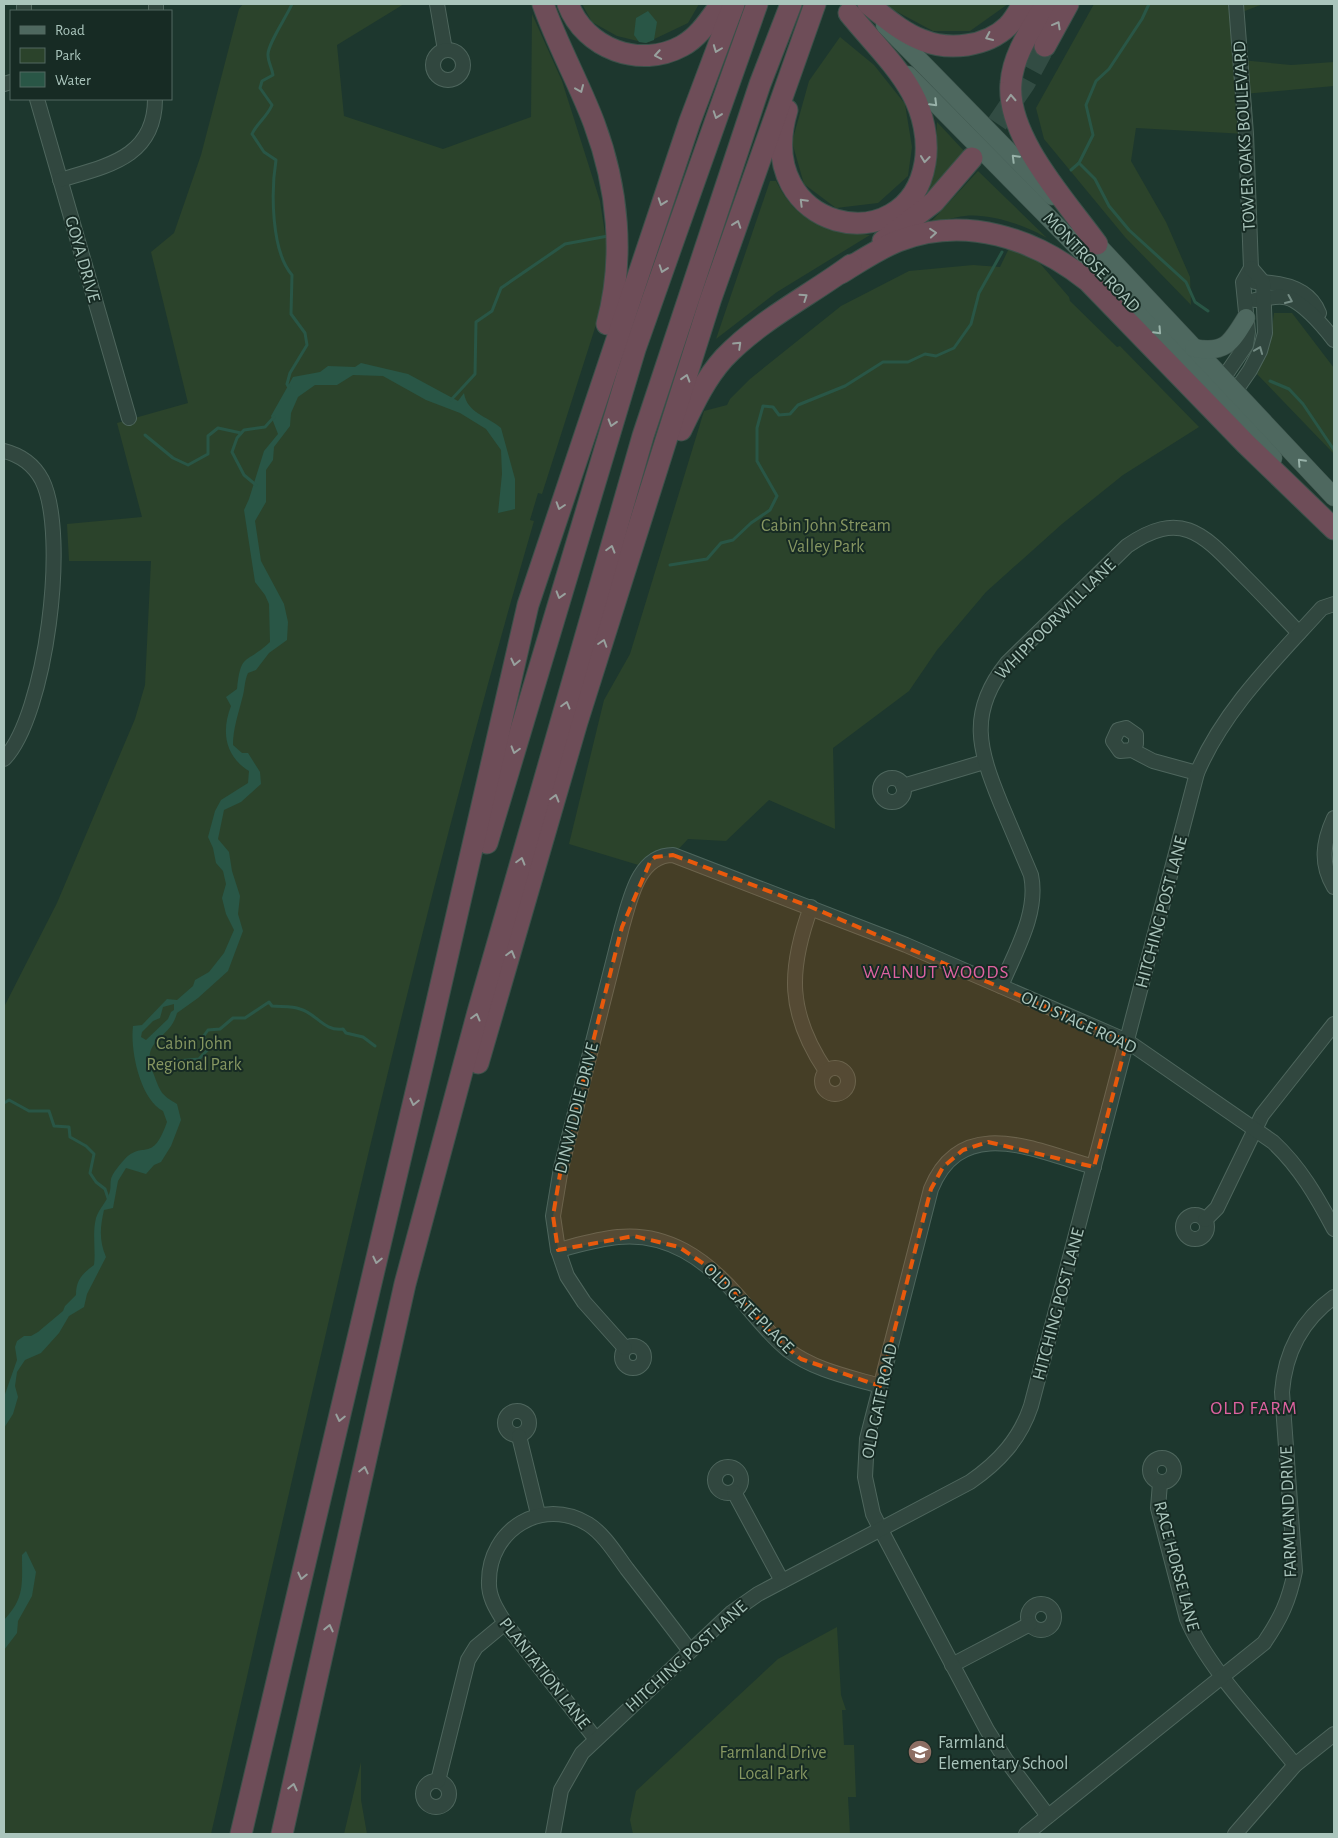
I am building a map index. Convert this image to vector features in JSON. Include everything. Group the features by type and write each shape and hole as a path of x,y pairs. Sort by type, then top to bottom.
{"highway":[{"path":"543,4 594,124 609,171 618,218 615,297 574,439 571,472"},
{"path":"568,4 580,25 596,40 614,51 649,57 667,54 684,45 699,33 721,4"},
{"path":"241,1834 426,1054 528,605 690,121 734,4"},
{"path":"426,1054 635,349 757,4"},
{"path":"282,1834 406,1284 478,1012 643,436 760,84 791,4"},
{"path":"856,6 922,41 958,46 975,43 993,36 1008,26 1023,4"},
{"path":"1046,4 1021,48 1015,66 1011,82 1013,116 1028,148 1097,244"},
{"path":"1045,46 1068,4"},
{"path":"814,8 784,120 782,161 797,195 809,207 834,221 864,222 888,215 908,201 924,174 926,138 923,122 912,93 856,6"},
{"path":"406,1284 492,1019 577,722 710,301 814,8"},
{"path":"651,492 706,382 724,359 747,337 841,272 934,202 972,158"},
{"path":"841,272 897,242 921,234 978,232 1011,237 1038,248 1059,259 1088,281 1246,444 1334,529"}],"main road":[{"name":"MONTROSE ROAD","path":"856,6 1097,244 1194,348 1225,392 1334,529"},
{"name":"MONTROSE ROAD","path":"856,6 925,94 1110,280 1334,497"},
{"path":"1194,348 1208,351 1224,347 1234,338 1246,310"}],"street":[{"path":"437,4 445,50"},
{"name":"TOWER OAKS BOULEVARD","path":"1236,4 1246,134 1251,268"},
{"name":"GOYA DRIVE","path":"37,100 130,418"},
{"path":"60,180 107,165 128,155 140,144 148,132 154,115 155,100"},
{"path":"1251,268 1263,282 1265,333 1260,351 1225,392 1246,345 1248,332 1243,282 1251,268"},
{"path":"1243,282 1287,285 1303,294 1318,309 1325,328"},
{"path":"1246,310 1264,299 1289,298 1325,328 1334,340"},
{"path":"4,451 25,461 41,480 50,506 54,573 49,629 35,691 16,742 4,759"},
{"name":"WHIPPOORWILL LANE","path":"1001,986 1030,915 1034,893 1031,875 984,762 981,740 982,716 987,695 996,676 1127,546 1147,533 1163,528 1184,529 1209,540 1299,633"},
{"name":"HITCHING POST LANE","path":"553,1834 561,1790 576,1762 595,1738 744,1602 881,1530 983,1473 1005,1454 1016,1438 1031,1406 1197,772 1222,724 1322,608 1334,604"},
{"path":"1132,750 1154,761 1197,772"},
{"path":"903,786 984,762"},
{"path":"1334,818 1325,838 1324,858 1327,875 1334,887"},
{"name":"OLD STAGE ROAD","path":"656,857 673,856 811,907 1001,986 1127,1042 1254,1129 1291,1159 1320,1203 1334,1229"},
{"name":"DINWIDDIE DRIVE","path":"625,1348 574,1289 561,1262 553,1216 561,1168 622,927 630,901 645,867 656,857"},
{"path":"811,907 798,941 795,960 796,1001 809,1040 826,1071"},
{"path":"1205,1220 1217,1208 1262,1115 1329,1041 1334,1024"},
{"name":"OLD GATE ROAD","path":"1048,1816 1006,1760 952,1665 881,1530 870,1502 864,1468 866,1444 880,1386 932,1189 939,1173 952,1158 970,1147 988,1142 1000,1142 1094,1167"},
{"name":"OLD GATE PLACE","path":"558,1250 617,1237 651,1238 679,1247 694,1255 720,1275 775,1338 801,1359 818,1368 880,1386"},
{"name":"FARMLAND DRIVE","path":"1026,1834 1264,1642 1280,1620 1290,1598 1294,1571 1282,1392 1283,1375 1289,1356 1304,1324 1321,1306 1334,1297"},
{"path":"519,1436 538,1514 560,1514 580,1520 596,1530 690,1651"},
{"name":"RACE HORSE LANE","path":"1160,1483 1158,1508 1187,1619 1200,1647 1295,1765"},
{"path":"734,1492 782,1581"},
{"name":"PLANTATION LANE","path":"538,1514 511,1530 498,1545 490,1564 490,1593 495,1608 505,1623 595,1738"},
{"path":"438,1781 468,1660 476,1647 505,1623"},
{"path":"952,1665 1030,1624"},
{"path":"1235,1834 1295,1765 1334,1734"}],"highlighted area":[{"path":"673,855 811,907 1127,1041 1094,1167 988,1142 963,1150 943,1167 931,1189 880,1386 801,1359 775,1338 720,1275 679,1247 634,1236 558,1250 553,1216 561,1168 622,927 650,862 655,857"}],"green space":[{"name":"Cabin John Regional Park","path":"243,4 404,4 337,45 344,116 443,149 531,117 532,14 562,81 600,201 608,253 605,264 609,284 542,494 538,493 530,520 534,521 445,847 363,1175 211,1834 4,1834 4,1007 57,903 135,719 145,685 151,561 69,561 67,524 142,517 117,423 188,403 151,252 174,233 201,155 239,9"},
{"path":"582,4 699,4 688,23 646,43 617,36 592,22"},
{"path":"887,4 1008,4 970,31 933,31 890,8"},
{"path":"1094,4 1263,4 1237,14 1241,60 1291,65 1334,62 1334,86 1243,94 1246,134 1136,128 1131,161 1166,222 1190,277 1191,305 1125,237 1044,139 1036,108"},
{"path":"840,37 874,65 905,104 912,147 908,176 878,203 836,208 804,184 792,142 809,81"},
{"path":"937,122 964,151 939,183 917,202 935,155"},
{"path":"978,171 1047,238 1019,225 985,216 951,218 928,225"},
{"path":"770,181 776,181 794,207 804,216 815,222 827,227 870,235 777,292 716,339"},
{"name":"Cabin John Stream Valley Park","path":"1011,244 1031,253 1069,297 1070,301 1117,347 1120,346 1199,427 1123,475 1062,524 986,592 937,650 909,691 833,748 835,829 769,800 726,841 688,839 673,855 645,867 569,844 604,700 630,654 704,411 727,405 730,399 750,379 841,306 909,271 973,265 1000,267"},
{"path":"1274,313 1292,313 1334,368 1334,454 1257,374 1270,345"},
{"name":"Farmland Drive Local Park","path":"837,1627 841,1695 846,1710 842,1710 844,1745 854,1745 856,1797 848,1797 850,1834 633,1834 630,1820 636,1791 778,1659"},
{"path":"361,1762 361,1800 367,1834 344,1834"}],"water":[{"path":"648,11 657,22 654,40 646,43 639,42 634,35 636,18"},
{"path":"361,363 408,374 458,401 464,393 466,400 473,410 501,428 515,479 515,509 498,513 502,474 501,450 486,429 460,413 426,400 383,376 353,375 337,385 315,385 298,397 291,413 290,426 274,447 273,460 266,470 266,502 255,521 261,561 284,604 288,622 287,640 269,653 256,670 248,673 233,739 233,745 242,753 248,753 260,772 261,784 241,802 224,810 218,839 229,852 232,871 240,896 238,914 243,931 228,971 198,998 177,1013 168,1029 152,1047 150,1063 156,1080 164,1095 177,1104 181,1120 171,1146 161,1162 154,1165 146,1174 126,1168 118,1181 113,1208 104,1210 102,1222 101,1240 106,1257 87,1294 84,1307 69,1316 59,1333 41,1353 25,1360 17,1372 15,1386 18,1397 13,1414 4,1428 4,1397 17,1360 15,1347 17,1341 24,1336 31,1336 38,1332 63,1311 65,1306 76,1295 80,1278 94,1265 96,1218 109,1195 113,1174 131,1154 152,1147 157,1143 167,1122 163,1111 148,1096 138,1073 133,1048 133,1026 142,1025 167,999 177,1000 193,986 195,980 209,972 224,953 234,930 226,914 222,898 226,884 223,871 216,863 213,848 208,837 215,811 221,800 248,783 249,771 235,758 227,743 226,725 231,706 226,697 237,689 240,669 243,663 270,642 269,604 255,582 244,510 264,451 278,434 271,416 293,377 320,372 328,366 355,367","holes":["174,1004 174,1010 168,1019 146,1040 141,1037 142,1032 153,1021 160,1018 163,1007"]},
{"path":"26,1551 36,1572 32,1596 18,1621 17,1633 4,1650 4,1620 16,1605 19,1597 22,1583 22,1555"}],"waterway":[{"path":"289,388 287,384 290,373 307,345 305,333 291,314 292,275 285,264 276,236 273,204 276,160 264,152 252,134 272,105 260,88 262,81 273,75 268,58 269,50 292,4"},
{"path":"1071,170 1079,163 1093,135 1086,105 1096,81 1109,69 1142,19 1149,4"},
{"path":"1079,163 1095,179 1109,206 1129,230 1186,282 1195,302 1208,311"},
{"path":"451,400 475,374 476,322 492,311 501,288 565,244 608,236"},
{"path":"670,565 707,559 721,543 733,540 751,523 770,510 777,496 757,461 757,428 763,406 773,407 779,415 790,414 798,405 845,386 883,362 908,362 925,354 936,356 954,348 971,324 979,293 1002,252"},
{"path":"1270,381 1289,389 1303,404 1334,450"},
{"path":"256,485 244,475 232,452 237,438 244,430 265,427 274,417"},
{"path":"145,435 173,458 188,465 208,454 208,436 218,428 241,433"},
{"path":"149,1069 155,1063 199,1059 211,1046 203,1037 208,1030 220,1029 233,1018 245,1018 269,1002 272,1006 294,1007 306,1011 325,1025 331,1028 343,1029 346,1033 363,1037 375,1046"},
{"path":"4,1103 9,1100 29,1111 49,1111 54,1126 69,1127 70,1137 86,1146 94,1154 90,1173 96,1182 105,1189 109,1201"}],"tunnel":[{"path":"979,150 1025,83 1045,46"}],"place":[{"name":"Farmland Elementary School","path":"920,1752"}],"district":[{"name":"WALNUT WOODS","path":"936,971"},
{"name":"OLD FARM","path":"1254,1407"}]}
